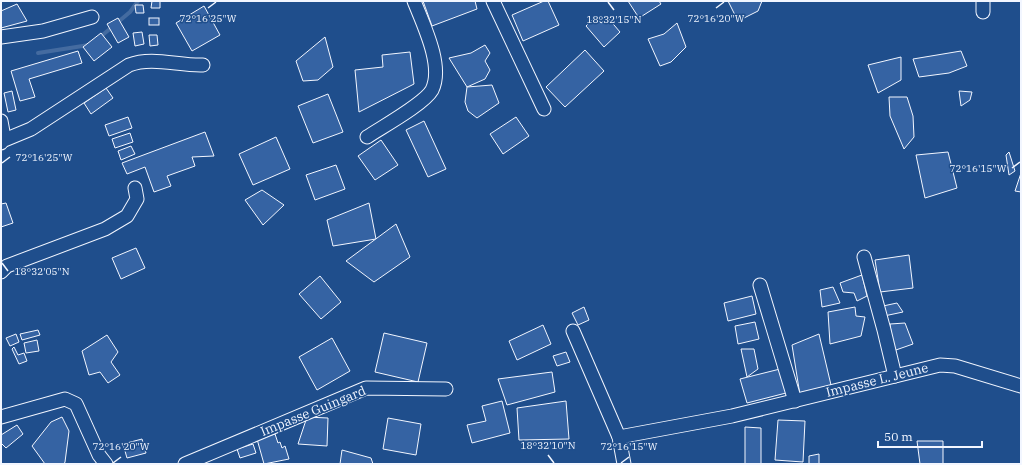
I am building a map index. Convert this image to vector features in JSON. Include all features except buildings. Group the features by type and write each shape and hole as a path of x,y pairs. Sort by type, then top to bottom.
{"street":[{"path":"367,138 422,100 432,90 436,65 414,1"},
{"path":"493,1 544,109"},
{"path":"1,37 44,31 92,17"},
{"path":"1,120 3,132 2,142 31,129 129,65 140,61 190,65 203,64"},
{"path":"1,272 7,266 105,229 127,216 136,199 135,188"},
{"path":"864,257 895,376"},
{"path":"760,285 795,401"},
{"path":"572,332 619,437 624,464"},
{"name":"Impasse L. Jeune","path":"619,437 732,416 940,365 955,366 1021,386"},
{"name":"Impasse Guingard","path":"185,464 366,388 446,389"},
{"path":"1,417 65,399 76,404 99,454 106,464"}],"waterway":[{"path":"99,38 130,12 138,1"},
{"path":"38,53 89,45"}]}
